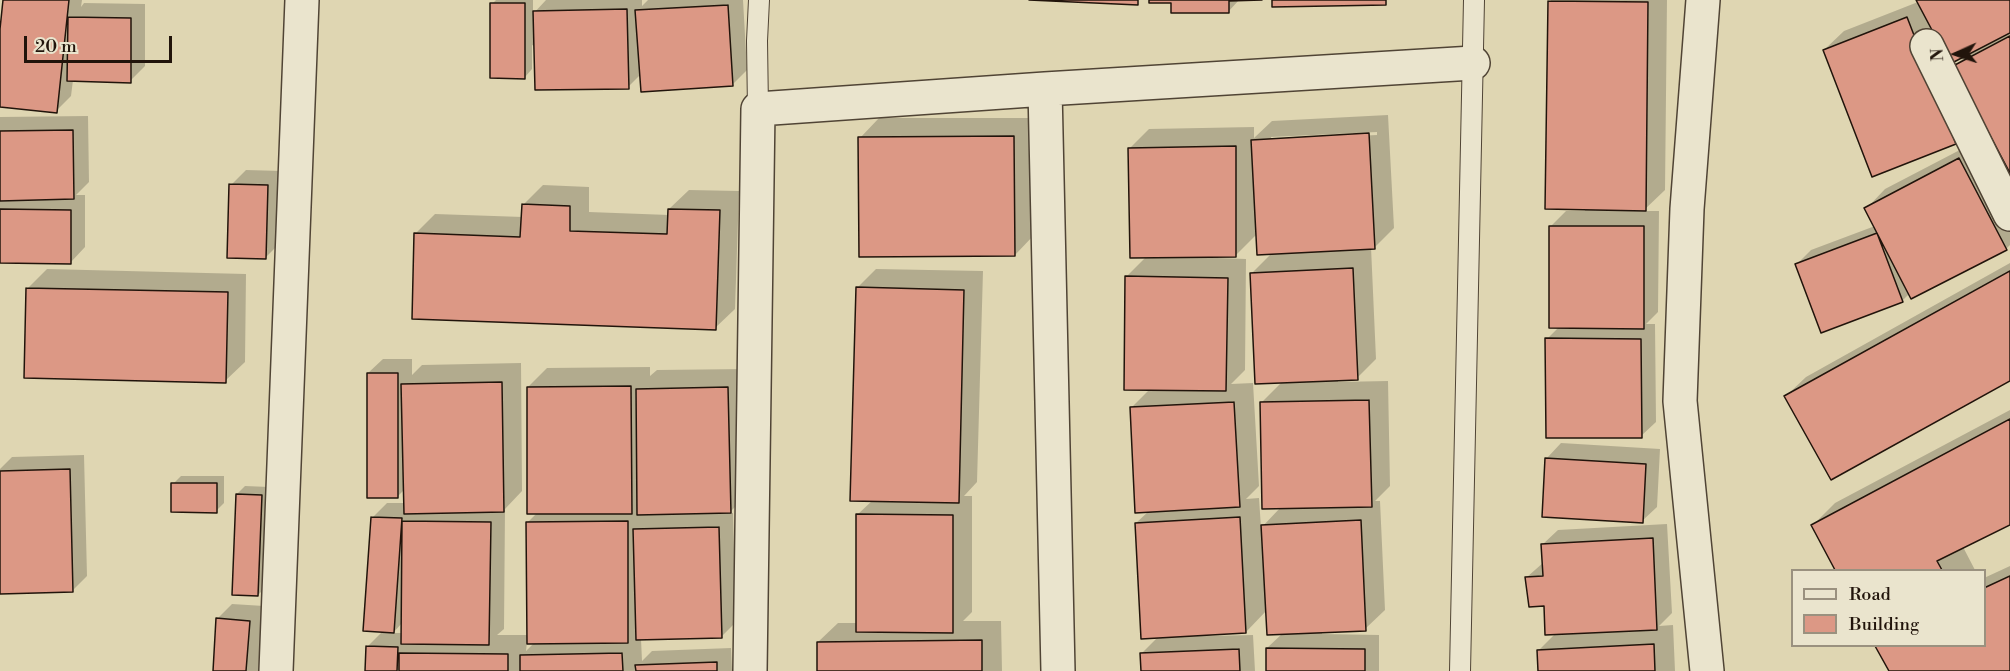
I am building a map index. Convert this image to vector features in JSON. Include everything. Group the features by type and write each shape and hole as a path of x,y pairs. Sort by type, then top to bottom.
{"street":[{"path":"276,671 302,0"},
{"path":"1703,0 1687,208 1680,401 1707,671"},
{"path":"1926,46 2010,214"},
{"path":"750,671 758,109 1473,63"},
{"path":"1045,89 1058,671"}],"lane":[{"path":"758,109 759,0"},
{"path":"1460,671 1473,0"}],"building":[{"path":"3,0 69,0 57,113 0,107 0,29"},
{"path":"1029,0 1138,0 1138,5"},
{"path":"1149,0 1262,0 1229,1 1229,13 1171,13 1171,3 1149,3"},
{"path":"1272,0 1386,0 1386,5 1272,7"},
{"path":"1916,0 2010,0 2010,33 1950,64"},
{"path":"1548,1 1648,2 1646,211 1545,209"},
{"path":"490,3 525,3 525,79 490,78"},
{"path":"728,5 733,86 641,92 635,10"},
{"path":"627,9 629,89 535,90 533,11"},
{"path":"68,17 131,18 131,83 67,81"},
{"path":"1907,17 1956,144 1872,177 1823,50"},
{"path":"2010,36 2010,173 1953,66"},
{"path":"73,130 74,199 0,201 0,131"},
{"path":"1369,133 1375,249 1257,255 1251,140"},
{"path":"1014,136 1015,256 859,257 858,137"},
{"path":"1236,146 1236,257 1130,258 1128,148"},
{"path":"1959,158 2007,250 1911,299 1864,208"},
{"path":"229,184 268,185 266,259 227,258"},
{"path":"522,204 570,206 570,231 667,234 668,209 720,210 716,330 412,319 414,233 520,237"},
{"path":"0,209 71,210 71,264 0,263"},
{"path":"1549,226 1644,226 1644,329 1549,328"},
{"path":"1877,233 1903,302 1821,333 1795,264"},
{"path":"1353,268 1358,380 1255,384 1250,273"},
{"path":"2010,271 2010,381 1831,480 1784,396"},
{"path":"1125,276 1228,278 1226,391 1124,390"},
{"path":"856,287 964,290 959,503 850,501"},
{"path":"26,288 228,292 226,383 24,378"},
{"path":"1545,338 1641,339 1642,438 1546,438"},
{"path":"367,373 398,373 398,498 367,498"},
{"path":"502,382 504,512 404,514 401,384"},
{"path":"631,386 632,514 527,514 527,387"},
{"path":"728,387 731,513 637,515 636,389"},
{"path":"1369,400 1372,507 1262,509 1260,402"},
{"path":"1234,402 1240,507 1135,513 1130,407"},
{"path":"2010,419 2010,525 1937,561 1941,569 1834,569 1811,525"},
{"path":"1545,458 1646,464 1643,523 1542,517"},
{"path":"70,469 73,592 0,594 0,471"},
{"path":"171,483 217,483 217,513 171,512"},
{"path":"236,494 262,495 258,596 232,595"},
{"path":"856,514 953,515 953,633 856,632"},
{"path":"371,517 402,518 394,633 363,631"},
{"path":"1240,517 1246,633 1141,639 1135,523"},
{"path":"1361,520 1366,631 1267,635 1261,525"},
{"path":"402,521 491,522 489,645 401,644"},
{"path":"628,521 628,643 527,644 526,522"},
{"path":"719,527 722,638 636,640 633,529"},
{"path":"1653,538 1657,630 1545,635 1544,606 1529,607 1525,577 1543,576 1541,544"},
{"path":"2010,576 2010,671 1889,671 1876,647 1986,647 1986,587"},
{"path":"216,618 250,621 246,671 213,671"},
{"path":"982,640 982,671 817,671 817,642"},
{"path":"1654,644 1655,671 1538,671 1537,650"},
{"path":"366,646 398,647 397,671 365,671"},
{"path":"1266,648 1365,649 1365,671 1266,671"},
{"path":"1239,649 1240,671 1141,671 1140,653"},
{"path":"399,653 508,654 508,671 399,671"},
{"path":"622,653 623,671 520,671 520,655"},
{"path":"717,662 717,671 636,671 635,665"}]}
